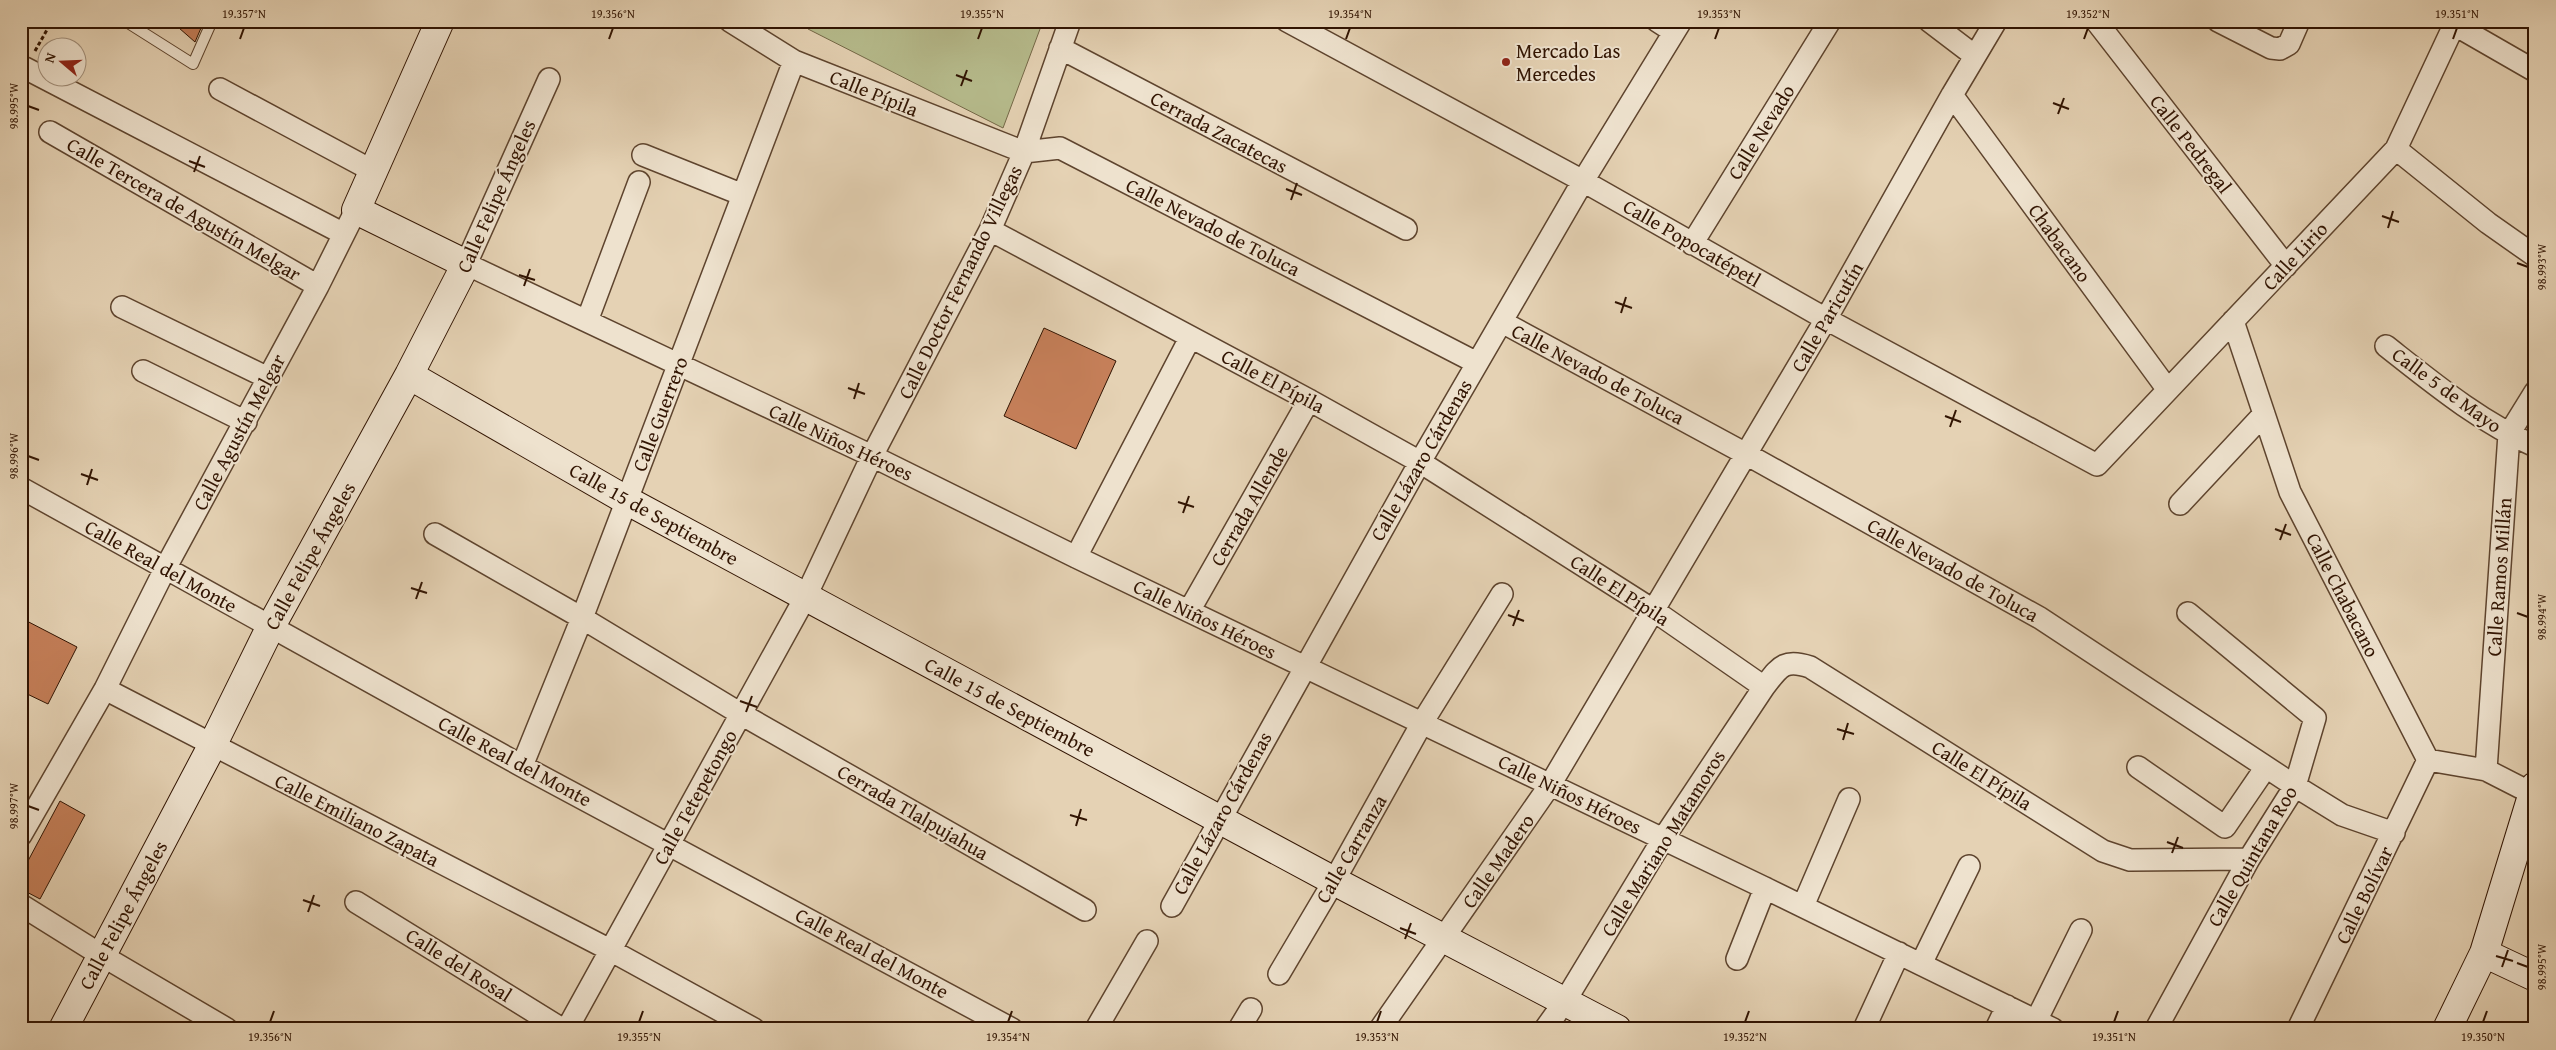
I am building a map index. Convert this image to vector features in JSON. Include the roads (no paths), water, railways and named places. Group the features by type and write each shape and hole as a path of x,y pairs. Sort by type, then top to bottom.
{"street":[{"name":"Calle Agustín Melgar","path":"21,835 105,689 166,567 318,286 350,222 440,21"},
{"name":"Calle Pípila","path":"730,21 794,61 1024,152"},
{"name":"Calle Doctor Fernando Villegas","path":"872,456 990,230 1024,152 1070,21"},
{"name":"Calle Popocatépetl","path":"1287,21 1583,181 1826,319 2097,465"},
{"name":"Calle Nevado","path":"1692,244 1830,21"},
{"path":"1929,21 1975,56"},
{"name":"Calle Paricutín","path":"1652,610 1826,319 1952,95 1996,21"},
{"name":"Calle Pedregal","path":"2096,21 2286,266"},
{"path":"2218,21 2271,48 2280,49 2289,44 2299,21"},
{"path":"2455,23 2535,71"},
{"name":"Calle Lirio","path":"2097,465 2396,149 2455,23"},
{"name":"Calle Lázaro Cárdenas","path":"1172,906 1218,819 1420,462 1671,25"},
{"name":"Cerrada Zacatecas","path":"1060,48 1406,229"},
{"name":"Calle Guerrero","path":"522,766 582,618 794,61"},
{"path":"25,68 350,222"},
{"name":"Calle Felipe Ángeles","path":"63,1029 212,746 270,628 409,375 466,264 549,79"},
{"path":"220,89 373,171"},
{"name":"Chabacano","path":"1952,95 2168,390"},
{"name":"Calle Tercera de Agustín Melgar","path":"50,132 318,286"},
{"name":"Calle Nevado de Toluca","path":"1024,152 1060,148 1477,363"},
{"path":"2396,149 2488,222 2535,256"},
{"path":"644,155 743,195"},
{"path":"587,321 639,182"},
{"name":"Calle Niños Héroes","path":"350,222 466,264 872,456 1076,557 1803,906 2045,1025"},
{"name":"Calle El Pípila","path":"990,230 1309,400 1420,462 1652,610 1764,687 1780,666 1795,662 1810,667 2102,851 2130,860 2249,859"},
{"path":"122,307 268,378"},
{"name":"Calle Chabacano","path":"2233,321 2290,492 2428,760"},
{"name":"Calle Nevado de Toluca","path":"1502,322 1746,454 2040,618 2342,815 2394,832"},
{"path":"1076,557 1190,338"},
{"name":"Calle 5 de Mayo","path":"2386,346 2437,386 2509,434 2535,446"},
{"path":"143,371 246,422"},
{"name":"Calle 15 de Septiembre","path":"409,375 626,500 1334,881 1445,937 1617,1029"},
{"name":"Calle Ramos Millán","path":"2486,770 2509,434 2535,392"},
{"name":"Cerrada Allende","path":"1188,611 1309,400"},
{"path":"2180,504 2264,414"},
{"name":"Calle Tetepetongo","path":"567,1029 806,596 872,456"},
{"name":"Calle Real del Monte","path":"21,488 166,567 270,628 522,766 1012,1029"},
{"path":"435,534 582,618"},
{"name":"Calle Carranza","path":"1279,974 1334,881 1422,723 1502,594"},
{"name":"Calle Madero","path":"1380,1029 1550,785 1652,610"},
{"name":"Calle Quintana Roo","path":"2156,1029 2249,859 2295,786 2315,718 2188,613"},
{"name":"Cerrada Tlalpujahua","path":"582,618 740,714 1084,910"},
{"name":"Calle Mariano Matamoros","path":"1545,1029 1565,1001 1663,839 1764,687"},
{"name":"Calle Emiliano Zapata","path":"105,689 212,746 610,950 754,1029"},
{"path":"2428,760 2486,770 2534,791 2484,953 2447,1029"},
{"name":"Calle Bolívar","path":"2298,1029 2428,760"},
{"path":"2138,767 2225,827 2266,767"},
{"path":"1803,906 1849,799"},
{"path":"1921,964 1970,866"},
{"path":"1737,959 1765,888"},
{"name":"Calle del Rosal","path":"356,902 562,1029"},
{"path":"21,905 101,956 227,1029"},
{"path":"2045,1025 2081,930"},
{"path":"1096,1029 1148,941"},
{"path":"2484,953 2535,977"},
{"path":"1864,1029 1899,954"},
{"path":"1996,1029 2007,1006"},
{"path":"1240,1029 1252,1009"}],"lane":[{"path":"125,21 193,64 212,21"}],"place":[{"name":"Mercado Las Mercedes","path":"1506,62"}]}
